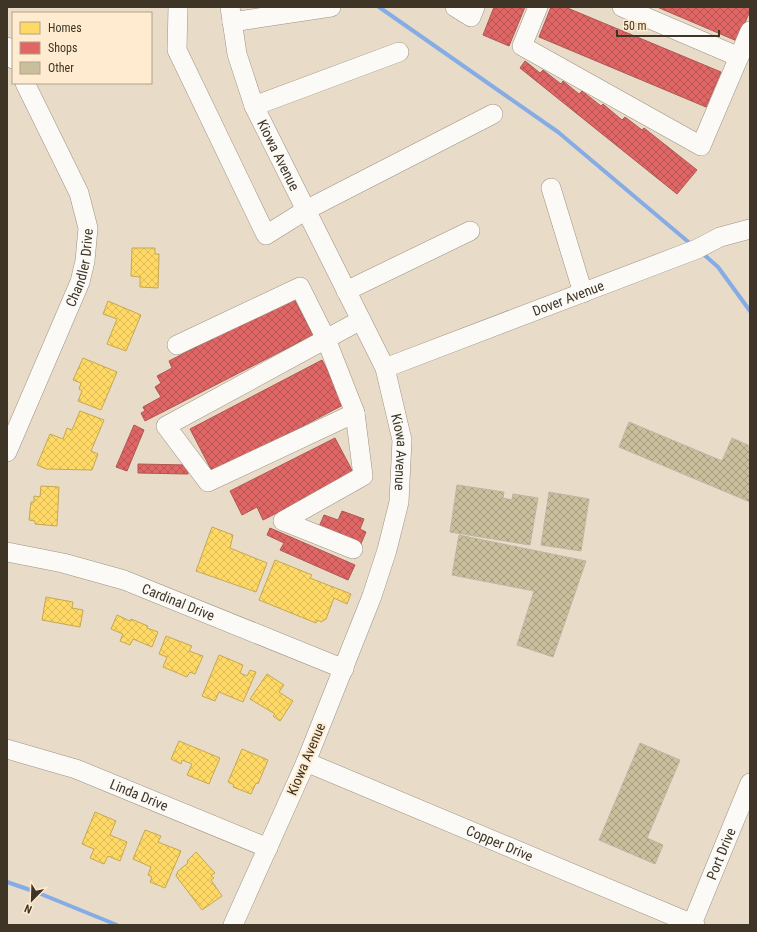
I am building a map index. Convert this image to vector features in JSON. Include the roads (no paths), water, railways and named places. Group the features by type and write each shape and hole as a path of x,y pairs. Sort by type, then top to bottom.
{"street":[{"path":"178,7 177,50 266,235 306,210 493,114"},
{"path":"231,15 331,7"},
{"path":"455,7 471,17 475,7"},
{"path":"538,7 522,46 701,146 750,32"},
{"path":"622,7 739,57"},
{"name":"Kiowa Avenue","path":"231,15 237,54 254,106 385,368 402,440 399,502 387,550 376,585 306,762 233,925"},
{"path":"7,47 12,57"},
{"path":"254,106 399,52"},
{"name":"Chandler Drive","path":"7,452 80,282 85,261 88,228 80,193 26,84"},
{"path":"551,188 583,293"},
{"name":"Dover Avenue","path":"385,368 697,249 720,237 750,229"},
{"path":"346,291 470,231"},
{"path":"177,345 300,286 326,339 355,413 363,476 283,521 353,549"},
{"path":"355,413 208,482 166,426 361,320"},
{"name":"Cardinal Drive","path":"7,552 63,563 124,580 344,669"},
{"name":"Linda Drive","path":"7,749 76,769 268,848"},
{"name":"Copper Drive","path":"306,762 694,924"},
{"name":"Port Drive","path":"694,924 750,783"}],"waterway":[{"path":"379,7 558,132 692,245"},
{"path":"701,252 718,267 750,311"},
{"path":"7,882 36,892 117,925"}]}
